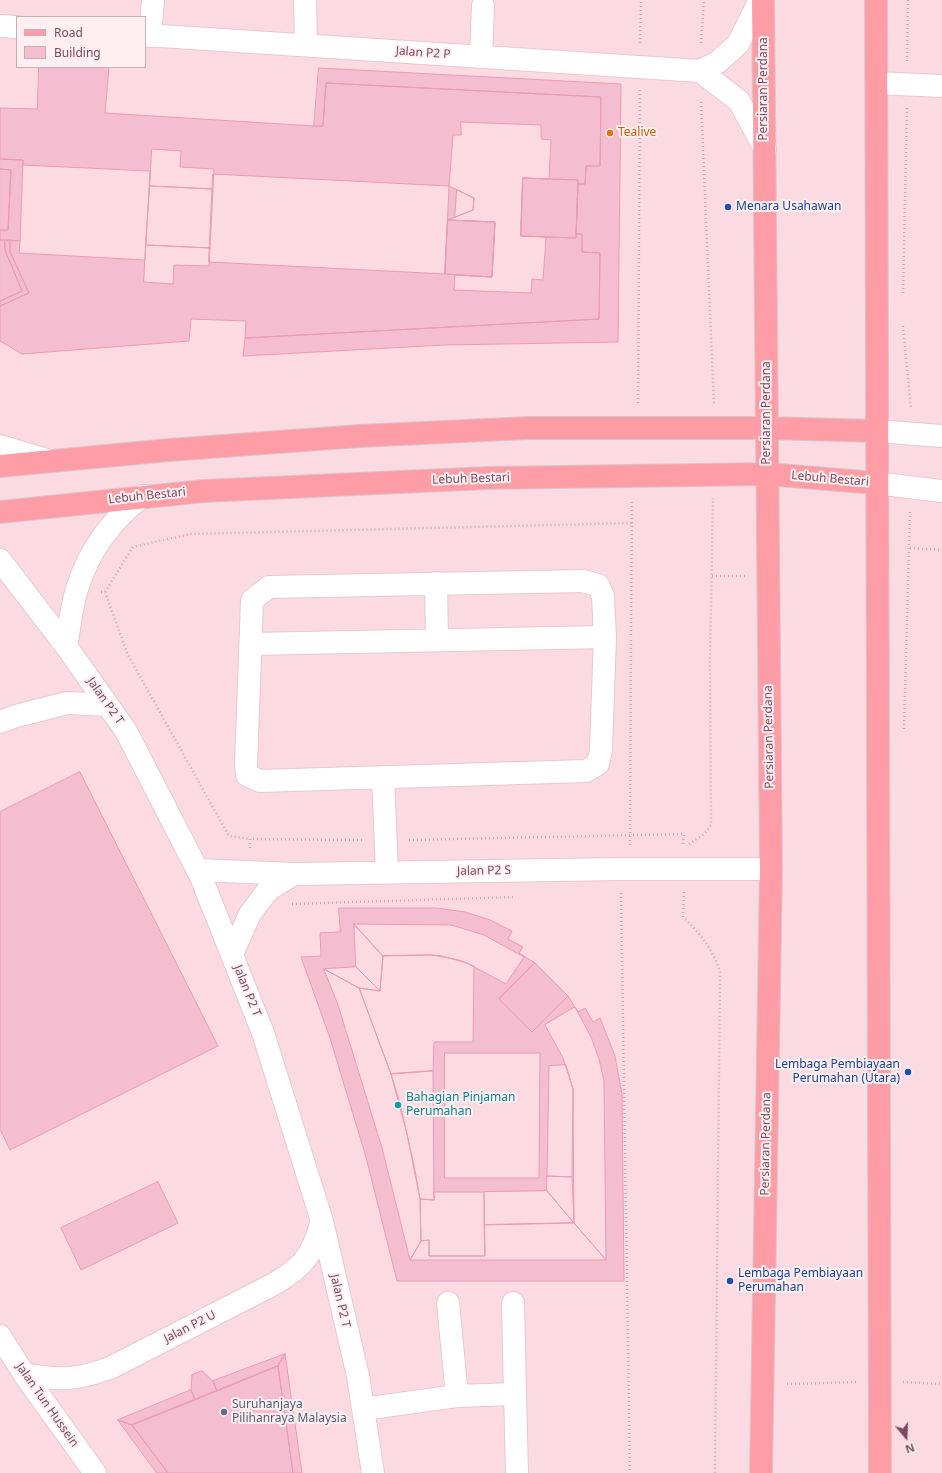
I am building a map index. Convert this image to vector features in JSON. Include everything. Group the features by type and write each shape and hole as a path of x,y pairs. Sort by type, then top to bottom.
{"main road":[{"name":"Persiaran Perdana","path":"760,1473 771,869 767,576 763,0"},
{"path":"876,0 876,483 890,1382 880,1473"},
{"path":"0,466 360,436 528,428 766,428 877,431"},
{"name":"Lebuh Bestari","path":"0,512 143,496 204,491 488,478 767,474 876,483"}],"street":[{"path":"148,35 153,0"},
{"path":"305,0 306,45"},
{"path":"760,0 738,44 718,62 700,71 740,101 765,149"},
{"path":"481,57 483,6"},
{"path":"0,26 16,27"},
{"name":"Jalan P2 P","path":"148,35 700,71"},
{"path":"876,83 942,86"},
{"path":"877,431 942,436"},
{"path":"0,446 50,461"},
{"name":"Lebuh Bestari","path":"876,483 942,491"},
{"path":"66,646 76,589 93,549 112,523 143,496"},
{"name":"Jalan P2 T","path":"0,560 66,646 126,731 197,870 232,954 263,1033 322,1221 358,1376 373,1473"},
{"path":"583,581 598,585 603,596 605,637 602,750 598,764 586,771 260,781 247,775 246,765 252,600 269,587 583,581"},
{"path":"436,583 437,640"},
{"path":"251,644 605,637"},
{"path":"0,722 16,716 67,703 108,705"},
{"path":"383,777 387,873"},
{"name":"Jalan P2 S","path":"197,870 294,874 625,869 771,869"},
{"path":"232,954 250,914 268,890 294,874"},
{"name":"Jalan P2 U","path":"24,1374 50,1380 75,1378 110,1368 274,1284 292,1274 306,1260 316,1242 322,1221"},
{"path":"448,1303 457,1396"},
{"path":"513,1303 517,1473"},
{"name":"Jalan Tun Hussein","path":"0,1336 24,1374 96,1473"},
{"path":"363,1409 457,1396 515,1394"}],"path":[{"path":"638,428 641,0"},
{"path":"704,0 700,71 715,428"},
{"path":"105,592 128,655 228,836 250,839 386,840 684,834 683,848 704,834 711,824 710,658 714,475"},
{"path":"630,1473 621,894 630,834 632,476"},
{"path":"105,592 133,547 190,534 632,523"},
{"path":"910,548 942,550"},
{"path":"712,576 767,576"},
{"path":"76,589 105,592"},
{"path":"250,839 251,872"},
{"path":"685,869 683,917 701,934 714,955 720,971 715,1473"},
{"path":"268,890 279,904 518,897"},
{"path":"613,894 629,894"},
{"path":"676,894 684,894"},
{"path":"762,1385 890,1382 942,1384"}],"shaded area":[{"path":"0,0 942,0 942,1473 0,1473"}],"building":[{"path":"39,68 109,68 105,113 314,126 323,126 326,83 601,97 600,166 586,166 585,184 578,184 576,234 582,234 582,252 600,253 599,319 245,338 246,321 191,319 189,341 22,354 0,341 0,306 29,293 10,252 10,240 20,241 19,253 145,260 150,171 23,165 23,160 0,159 0,108 37,109","holes":["213,174 449,186 445,274 209,262"]},
{"path":"319,68 621,84 618,342 444,345 243,356 245,338 599,319 600,253 582,252 582,234 576,234 578,184 585,184 586,166 600,166 601,97 326,83 323,126 314,126"},
{"path":"461,122 541,125 541,139 551,140 549,179 523,178 521,236 546,237 543,280 532,279 531,293 454,290 455,275 492,277 495,222 448,220 473,210 474,198 449,186 453,135 461,135"},
{"path":"152,149 181,151 180,167 214,169 213,189 150,186"},
{"path":"0,159 23,160 20,241 0,240 0,230 8,230 11,170 0,169"},
{"path":"0,169 11,170 8,230 0,230"},
{"path":"523,178 578,180 576,238 521,236"},
{"path":"523,178 578,180 576,238 521,236"},
{"path":"150,186 213,189 210,248 146,245"},
{"path":"457,190 474,198 473,210 455,217"},
{"path":"448,220 495,222 492,277 445,274"},
{"path":"448,220 495,222 492,277 445,274"},
{"path":"0,240 5,240 5,250 22,291 0,301"},
{"path":"5,240 10,240 10,252 29,293 0,306 0,301 22,291 5,250"},
{"path":"146,245 210,248 209,266 174,265 173,284 144,282"},
{"path":"80,772 218,1046 10,1150 0,1129 0,812"},
{"name":"Bahagian Pinjaman Perumahan","path":"339,908 437,908 465,912 490,920 512,931 508,939 523,947 519,953 535,963 499,999 532,1032 568,996 578,1012 585,1008 593,1022 600,1018 615,1056 622,1094 624,1281 397,1281 366,1157 330,1038 301,957 321,956 320,933 340,932","holes":["445,1053 540,1053 539,1178 445,1178"]},
{"path":"354,924 451,925 484,935 524,957 506,984 467,963 442,956 383,956"},
{"path":"354,924 383,956 380,991 356,967"},
{"path":"432,955 459,960 474,966 473,1042 434,1042 433,1071 391,1074 359,988 380,991 383,956"},
{"path":"535,963 568,996 532,1032 499,999"},
{"path":"356,967 380,991 359,988 324,969"},
{"path":"324,969 359,988 391,1074 400,1103 420,1199 421,1241 410,1260 382,1148 338,1005"},
{"path":"575,1007 591,1037 599,1059 604,1081 606,1260 574,1223 573,1089 563,1058 545,1025"},
{"path":"566,1065 573,1089 572,1177 547,1176 549,1066"},
{"path":"433,1071 434,1200 420,1199 407,1134 391,1074"},
{"path":"547,1176 572,1177 574,1223 547,1191"},
{"path":"158,1182 178,1223 81,1270 61,1228"},
{"path":"547,1191 574,1223 484,1225 484,1192"},
{"path":"434,1192 484,1192 485,1256 429,1256 429,1240 421,1241 420,1199 434,1200"},
{"path":"574,1223 606,1260 410,1260 421,1241 429,1240 429,1256 485,1256 484,1225"},
{"path":"285,1354 302,1473 293,1473 278,1366"},
{"path":"285,1354 278,1366 217,1391 213,1381"},
{"name":"Suruhanjaya Pilihanraya Malaysia","path":"278,1366 293,1473 168,1473 132,1425"},
{"path":"202,1371 213,1381 217,1391 195,1400 191,1390 192,1375"},
{"path":"191,1390 195,1400 132,1425 118,1420"},
{"path":"118,1420 132,1425 168,1473 157,1473"}],"place":[{"name":"Tealive","path":"610,133"},
{"name":"Menara Usahawan","path":"728,207"},
{"name":"Lembaga Pembiayaan Perumahan (Utara)","path":"908,1072"},
{"name":"Bahagian Pinjaman Perumahan","path":"398,1105"},
{"name":"Lembaga Pembiayaan Perumahan","path":"730,1281"},
{"name":"Suruhanjaya Pilihanraya Malaysia","path":"224,1412"}]}
